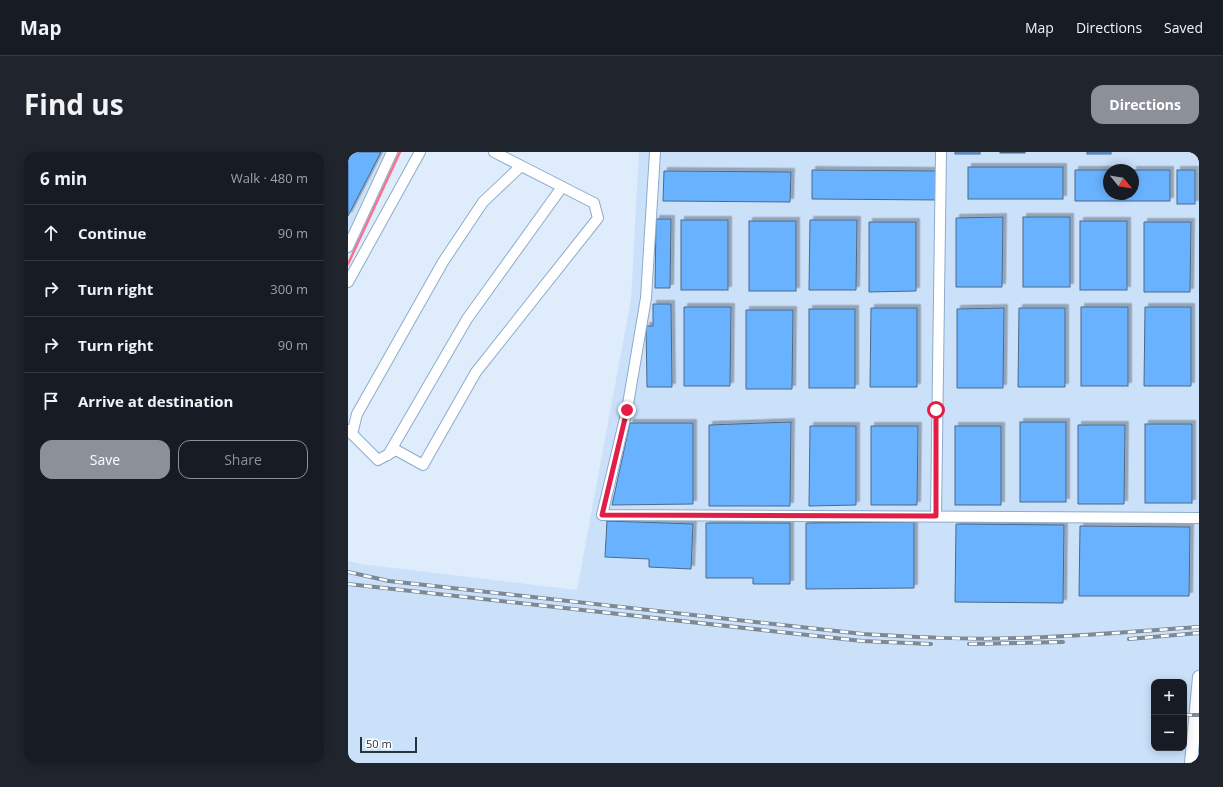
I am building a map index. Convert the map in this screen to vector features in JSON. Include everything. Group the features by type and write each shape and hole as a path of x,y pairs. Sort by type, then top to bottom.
{"main road":[{"path":"1191,763 1199,677"}],"street":[{"path":"348,247 392,152"},
{"path":"348,282 420,152"},
{"path":"494,152 562,187 594,204 598,218 476,372 423,465 396,450 378,460 350,432 357,414 443,262 484,202 521,166"},
{"path":"655,152 646,298 627,410 602,515 1199,518"},
{"path":"936,516 941,152"},
{"path":"388,455 467,320 562,187"}],"shaded area":[{"path":"348,152 392,152 348,247"},
{"path":"639,152 1199,152 1199,763 348,763 348,561 361,564 577,590 631,299"}],"building":[{"path":"348,152 381,152 348,216"},
{"path":"955,152 980,152 980,154 955,154"},
{"path":"1025,152 1025,153 1000,153"},
{"path":"1087,152 1111,152 1111,154 1087,154"},
{"path":"968,167 1063,167 1063,199 968,199"},
{"path":"812,170 939,171 939,200 812,199"},
{"path":"1075,170 1103,170 1103,200 1139,200 1139,170 1170,170 1170,201 1075,201"},
{"path":"1177,170 1195,170 1195,204 1177,204"},
{"path":"664,171 791,172 790,202 663,201"},
{"path":"1003,217 1002,287 956,287 956,218"},
{"path":"1023,217 1070,217 1070,287 1023,287"},
{"path":"656,219 671,219 670,288 655,288"},
{"path":"681,220 728,220 728,290 681,290"},
{"path":"810,220 857,220 856,290 809,290"},
{"path":"749,221 796,221 796,291 749,291"},
{"path":"1080,221 1127,221 1127,290 1080,290"},
{"path":"869,222 916,222 916,291 869,292"},
{"path":"1144,222 1191,222 1190,292 1144,292"},
{"path":"653,304 671,304 672,387 647,387 646,326 653,326"},
{"path":"684,307 731,307 730,386 684,386"},
{"path":"1081,307 1128,307 1128,386 1081,386"},
{"path":"1145,307 1191,307 1191,386 1144,386"},
{"path":"871,308 917,308 917,387 870,387"},
{"path":"1004,308 1003,388 957,388 957,309"},
{"path":"1019,308 1065,308 1065,387 1018,387"},
{"path":"809,309 855,309 855,388 809,388"},
{"path":"746,310 793,310 792,389 746,389"},
{"path":"791,422 790,506 709,506 709,425"},
{"path":"1020,422 1066,422 1066,502 1020,502"},
{"path":"630,423 693,423 693,504 612,505"},
{"path":"1145,424 1192,424 1192,503 1145,503"},
{"path":"1078,425 1125,425 1124,504 1078,504"},
{"path":"810,426 856,426 856,505 809,506"},
{"path":"871,426 918,426 917,505 871,505"},
{"path":"955,426 1001,426 1001,505 955,505"},
{"path":"607,521 693,524 691,569 649,567 649,559 605,557"},
{"path":"914,522 914,588 806,589 806,523"},
{"path":"706,523 790,523 790,584 753,584 753,578 706,578"},
{"path":"956,524 1064,525 1063,603 955,602"},
{"path":"1080,526 1190,527 1189,596 1079,596"}],"waterway":[{"path":"348,264 400,152"}],"railway":[{"path":"348,572 389,581 863,634 998,639 1199,627"},
{"path":"348,584 862,641 931,644"},
{"path":"1129,639 1199,633"},
{"path":"969,644 1063,642"},
{"path":"1187,715 1199,715"}],"route":[{"path":"627,410 602,515 936,516 936,410"}]}
